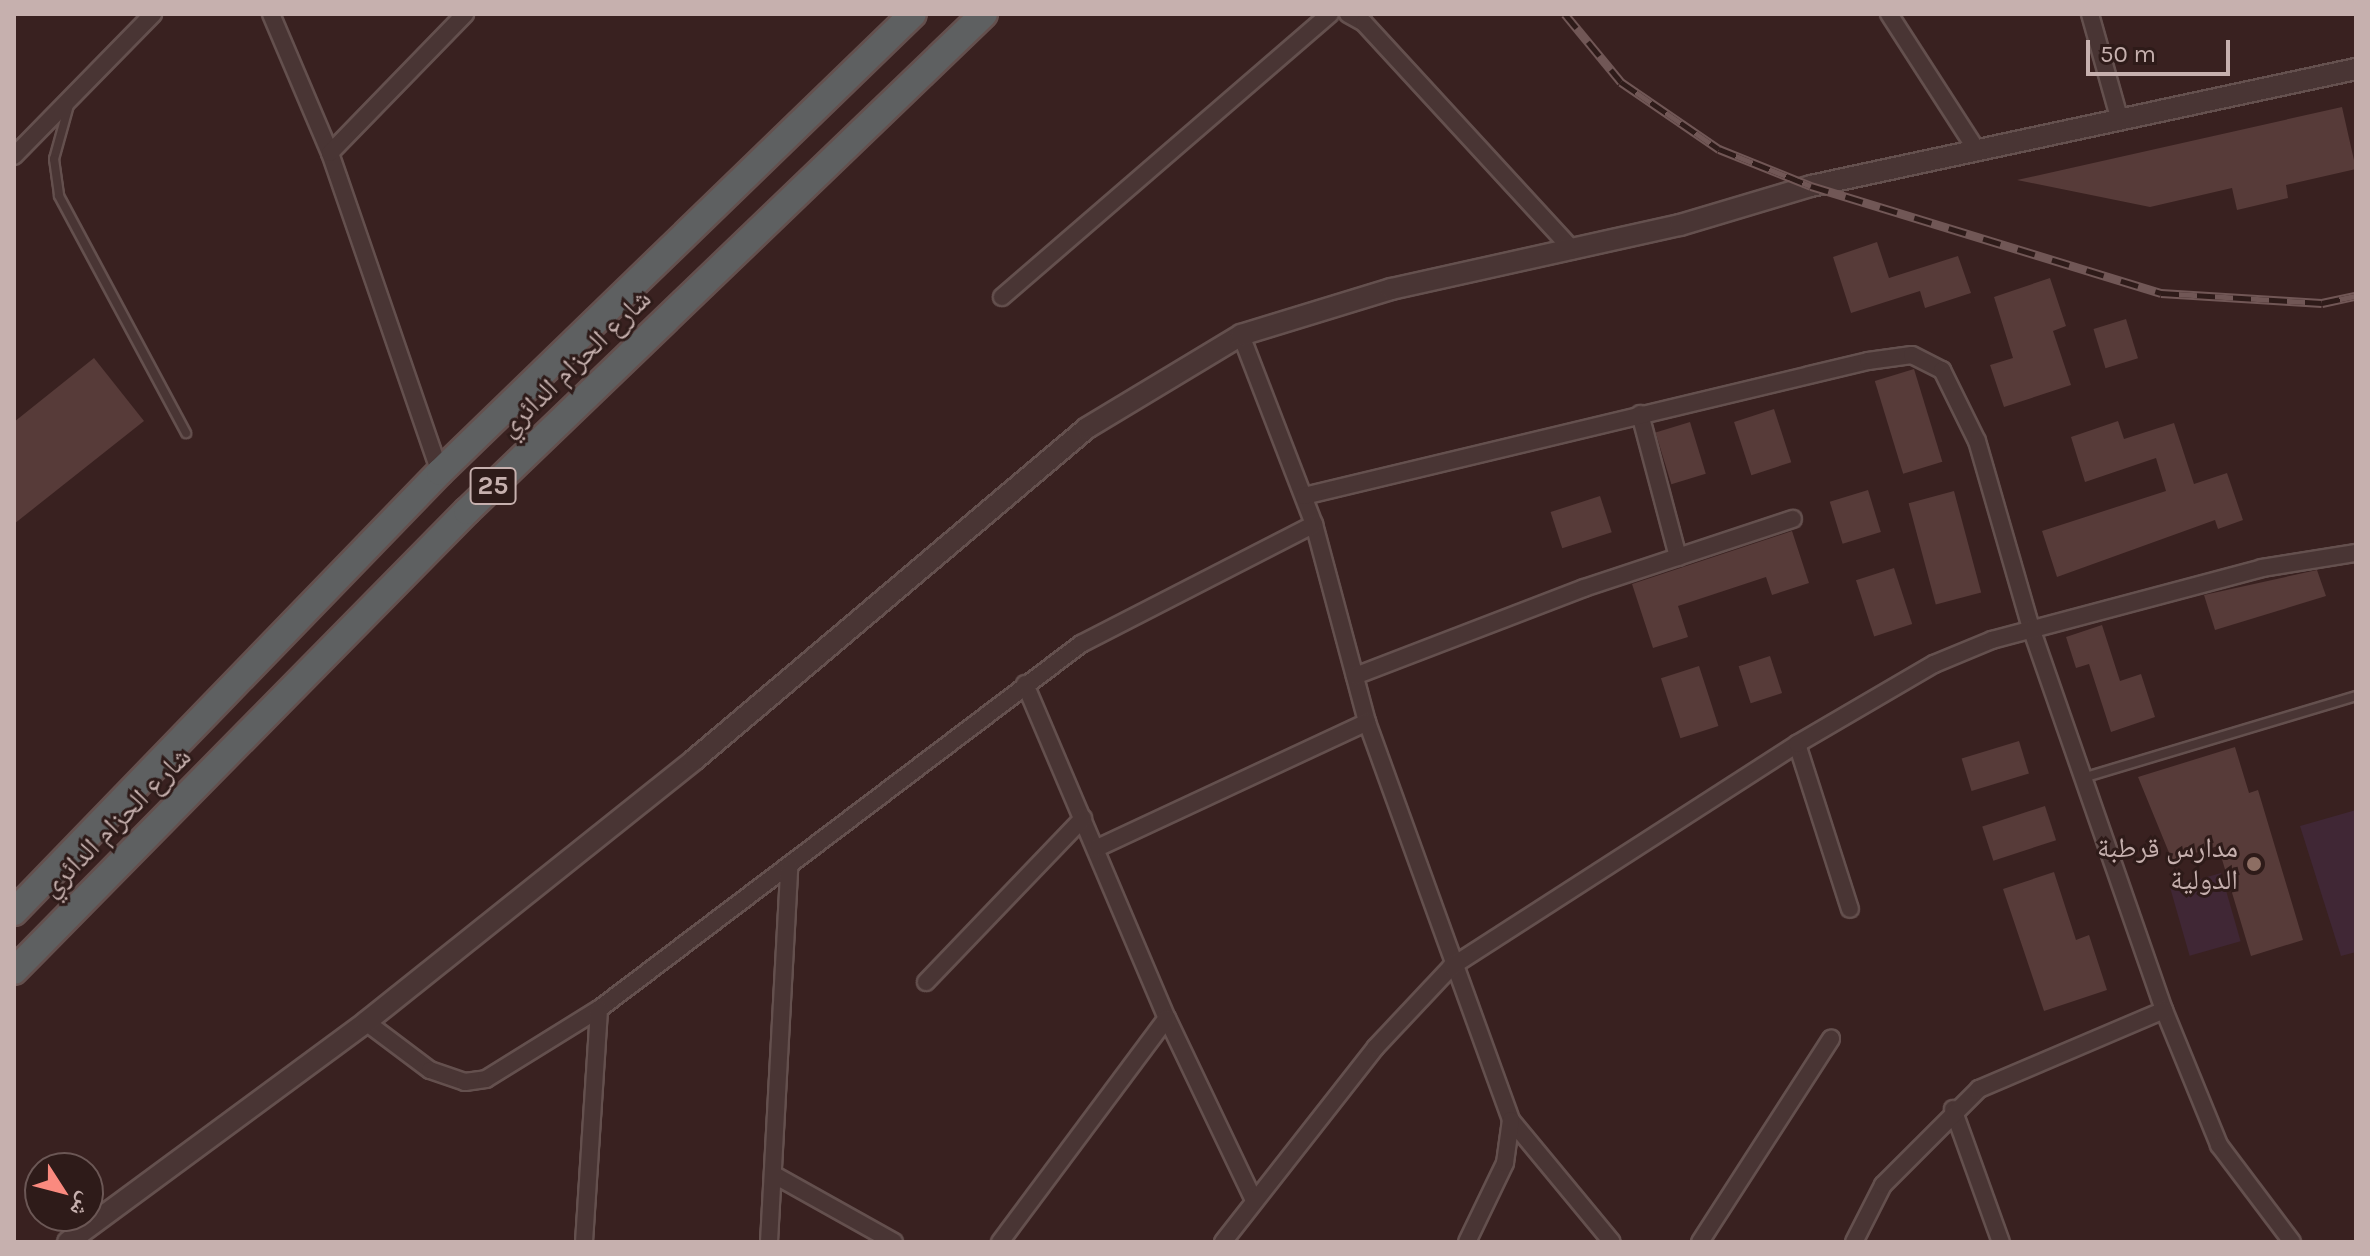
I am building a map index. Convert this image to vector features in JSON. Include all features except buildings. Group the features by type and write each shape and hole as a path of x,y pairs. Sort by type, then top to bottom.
{"highway":[{"name":"شارع الحزام الدائري","path":"14,912 440,472 913,14"},
{"name":"شارع الحزام الدائري","path":"14,971 467,511 984,14"}],"street":[{"path":"14,156 73,89 153,14"},
{"path":"271,14 330,153 440,472"},
{"path":"330,153 465,14"},
{"path":"1002,297 1330,14"},
{"path":"1348,14 1364,23 1573,250"},
{"path":"1889,14 1978,152"},
{"path":"2090,14 2120,121"},
{"path":"68,1242 366,1022 694,760 1087,428 1154,381 1241,335 1391,289 1573,250 1811,186 2356,69"},
{"path":"1241,335 1314,524 1367,722 1451,967 1511,1120 1612,1242"},
{"path":"1304,496 1868,361 1912,355 1929,361 1953,380 1977,441 2031,628 2086,777 2164,1010 2219,1145 2292,1242"},
{"path":"1640,414 1678,557"},
{"path":"1355,676 1678,557 1793,519"},
{"path":"366,1022 430,1070 465,1082 486,1079 599,1009 1081,644 1314,524"},
{"path":"1223,1242 1253,1198 1451,967 1797,744 1934,664 2031,628 2262,568 2356,553"},
{"path":"1025,684 1167,1018 1253,1198"},
{"path":"1097,848 1367,722"},
{"path":"1797,744 1850,909"},
{"path":"926,982 1083,818"},
{"path":"769,1242 776,1176 789,868"},
{"path":"584,1242 599,1009"},
{"path":"1854,1242 1883,1185 1953,1109 2024,1067 2164,1010"},
{"path":"1000,1242 1167,1018"},
{"path":"1700,1242 1831,1039"},
{"path":"1953,1109 2001,1242"},
{"path":"1467,1242 1505,1163 1511,1120"},
{"path":"776,1176 894,1242"}],"lane":[{"path":"73,89 54,159 59,196 186,433"},
{"path":"2086,777 2356,696"}],"shaded area":[{"path":"2356,810 2356,952 2341,956 2300,826"},
{"path":"2221,873 2241,941 2190,956 2170,888"}],"railway":[{"path":"1565,14 1621,82 1719,149 1811,186 2161,293 2322,303 2356,296"}],"place":[{"name":"مدارس قرطبة الدولية","path":"2254,864"}]}
